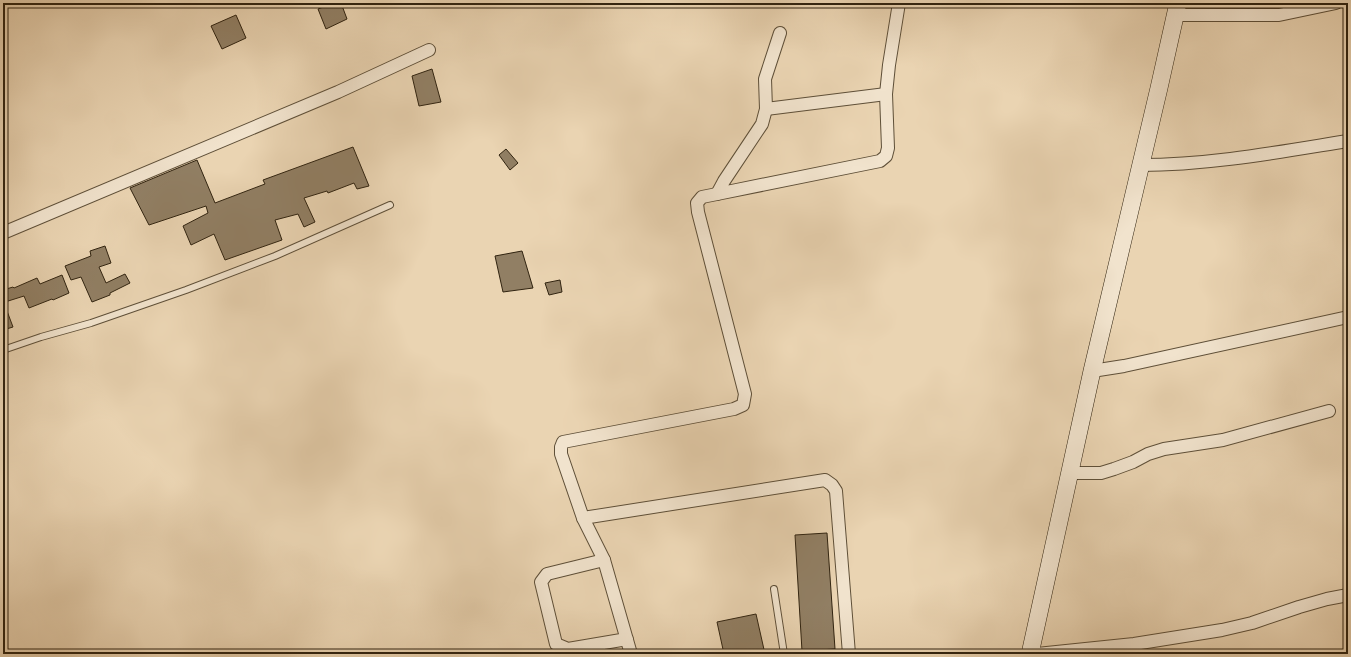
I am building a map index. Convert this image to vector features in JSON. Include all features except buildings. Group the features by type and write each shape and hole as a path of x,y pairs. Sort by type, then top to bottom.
{"main road":[{"path":"1030,654 1092,371 1177,9"}],"street":[{"path":"631,654 604,560 583,518 561,454 563,442 743,406 745,394 698,212 697,203 702,197 880,161 886,156 888,148 886,94 899,3"},
{"path":"1177,9 1279,15 1336,3"},
{"path":"717,194 724,180 762,124 766,109 765,79 780,33"},
{"path":"3,234 338,92 429,50"},
{"path":"766,109 886,94"},
{"path":"1140,166 1170,165 1248,157 1348,141"},
{"path":"1092,371 1124,366 1348,317"},
{"path":"1070,473 1101,473 1114,470 1148,454 1164,449 1223,440 1329,411"},
{"path":"583,518 825,480 832,485 836,491 849,654"},
{"path":"604,560 547,574 542,582 556,644 568,649 626,639"},
{"path":"1037,654 1134,644 1222,630 1252,623 1327,599 1348,596"}],"lane":[{"path":"3,350 40,337 91,323 186,290 275,256 390,206"},
{"path":"774,589 784,654"}]}
